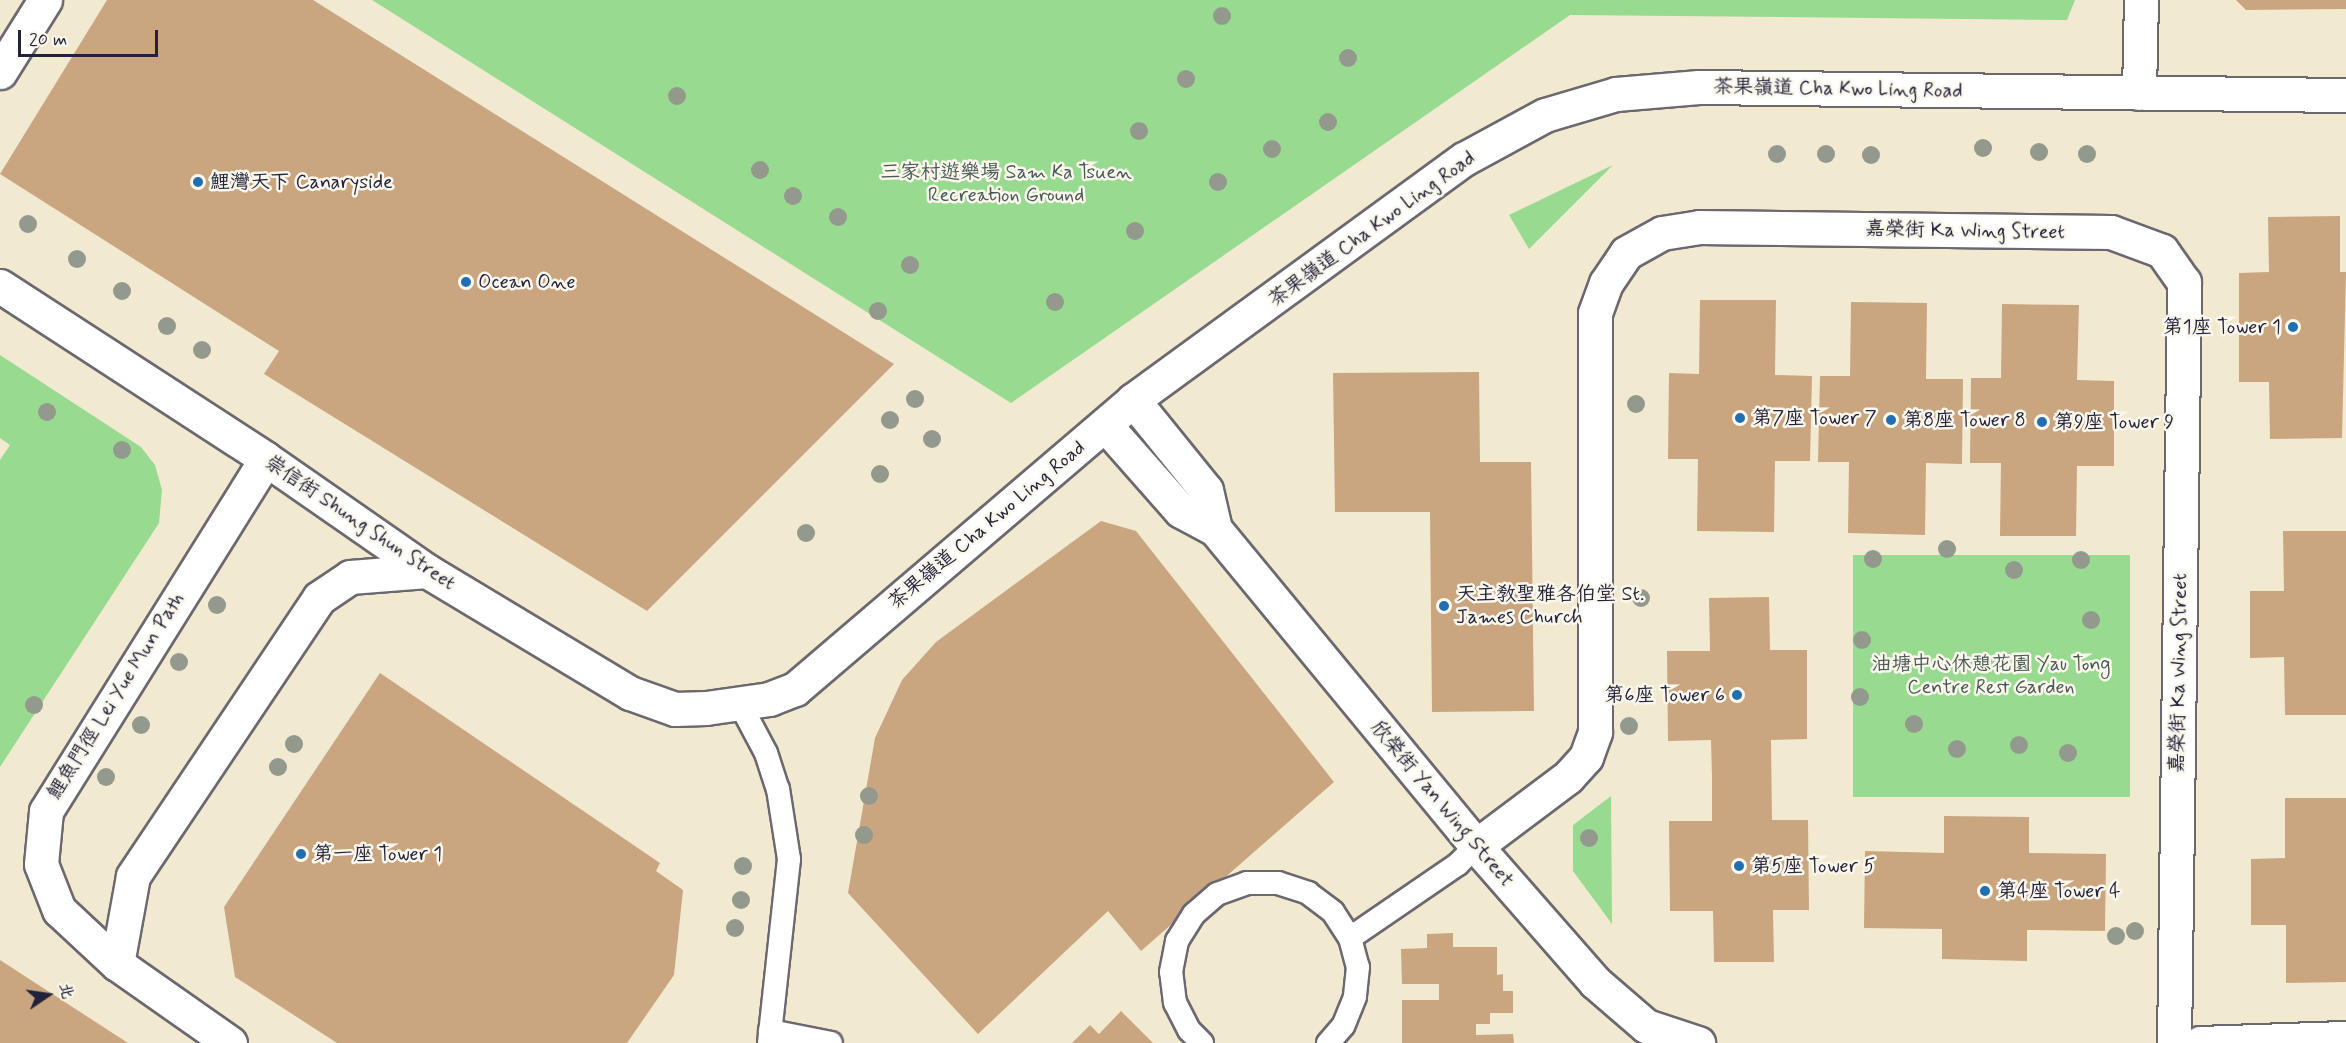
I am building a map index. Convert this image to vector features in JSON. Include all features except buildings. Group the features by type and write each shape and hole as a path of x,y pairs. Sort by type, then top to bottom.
{"street":[{"path":"0,72 45,0"},
{"path":"2139,93 2141,0"},
{"name":"茶果嶺道 Cha Kwo Ling Road","path":"740,704 769,699 795,689 995,514 1106,426 1133,400 1464,159 1545,115 1616,94 1699,87 2346,95"},
{"name":"嘉榮街 Ka Wing Street","path":"1476,846 1568,777 1586,757 1595,732 1596,313 1606,283 1626,253 1662,233 1699,227 2111,232 2162,251 2184,282 2174,1043"},
{"name":"崇信街 Shung Shun Street","path":"0,286 266,459 427,571 630,693 675,709 740,704"},
{"name":"欣榮街 Yan Wing Street","path":"1133,400 1206,490 1215,529"},
{"name":"欣榮街 Yan Wing Street","path":"1106,426 1181,511 1215,529 1476,846 1595,982 1646,1026 1698,1043"},
{"name":"鯉魚門徑 Lei Yue Mun Path","path":"216,1039 117,964 59,910 41,864 46,811 266,459"},
{"path":"117,964 132,876 319,598 350,577 427,571"},
{"path":"2200,1043 2346,1038"}],"lane":[{"path":"740,704 766,753 778,789 789,859 770,1037 831,1043"},
{"path":"1350,938 1458,864 1476,846"},
{"path":"1202,1043 1189,1030 1175,1003 1171,972 1177,941 1194,914 1218,894 1247,883 1278,883 1298,890 1333,912 1350,938 1358,967 1355,997 1343,1026 1328,1043"}],"green space":[{"name":"三家村遊樂場 Sam Ka Tsuen Recreation Ground","path":"372,0 2075,0 2067,20 1570,15 1011,403"},
{"path":"1613,165 1529,249 1509,215"},
{"path":"0,355 141,447 155,465 162,490 159,523 0,767 0,460 10,445 0,438"},
{"name":"油塘中心休憩花園 Yau Tong Centre Rest Garden","path":"1853,555 2130,555 2130,797 1853,797"},
{"path":"1611,796 1612,924 1573,871 1573,825"}],"place":[{"name":"鯉灣天下 Canaryside","path":"198,182"},
{"name":"Ocean One","path":"466,282"},
{"name":"第1座 Tower 1","path":"2293,327"},
{"name":"第7座 Tower 7","path":"1740,418"},
{"name":"第8座 Tower 8","path":"1891,420"},
{"name":"第9座 Tower 9","path":"2042,422"},
{"name":"天主教聖雅各伯堂 St. James Church","path":"1444,606"},
{"name":"第6座 Tower 6","path":"1737,695"},
{"name":"第一座 Tower 1","path":"301,854"},
{"name":"第5座 Tower 5","path":"1739,866"},
{"name":"第4座 Tower 4","path":"1985,891"}]}
